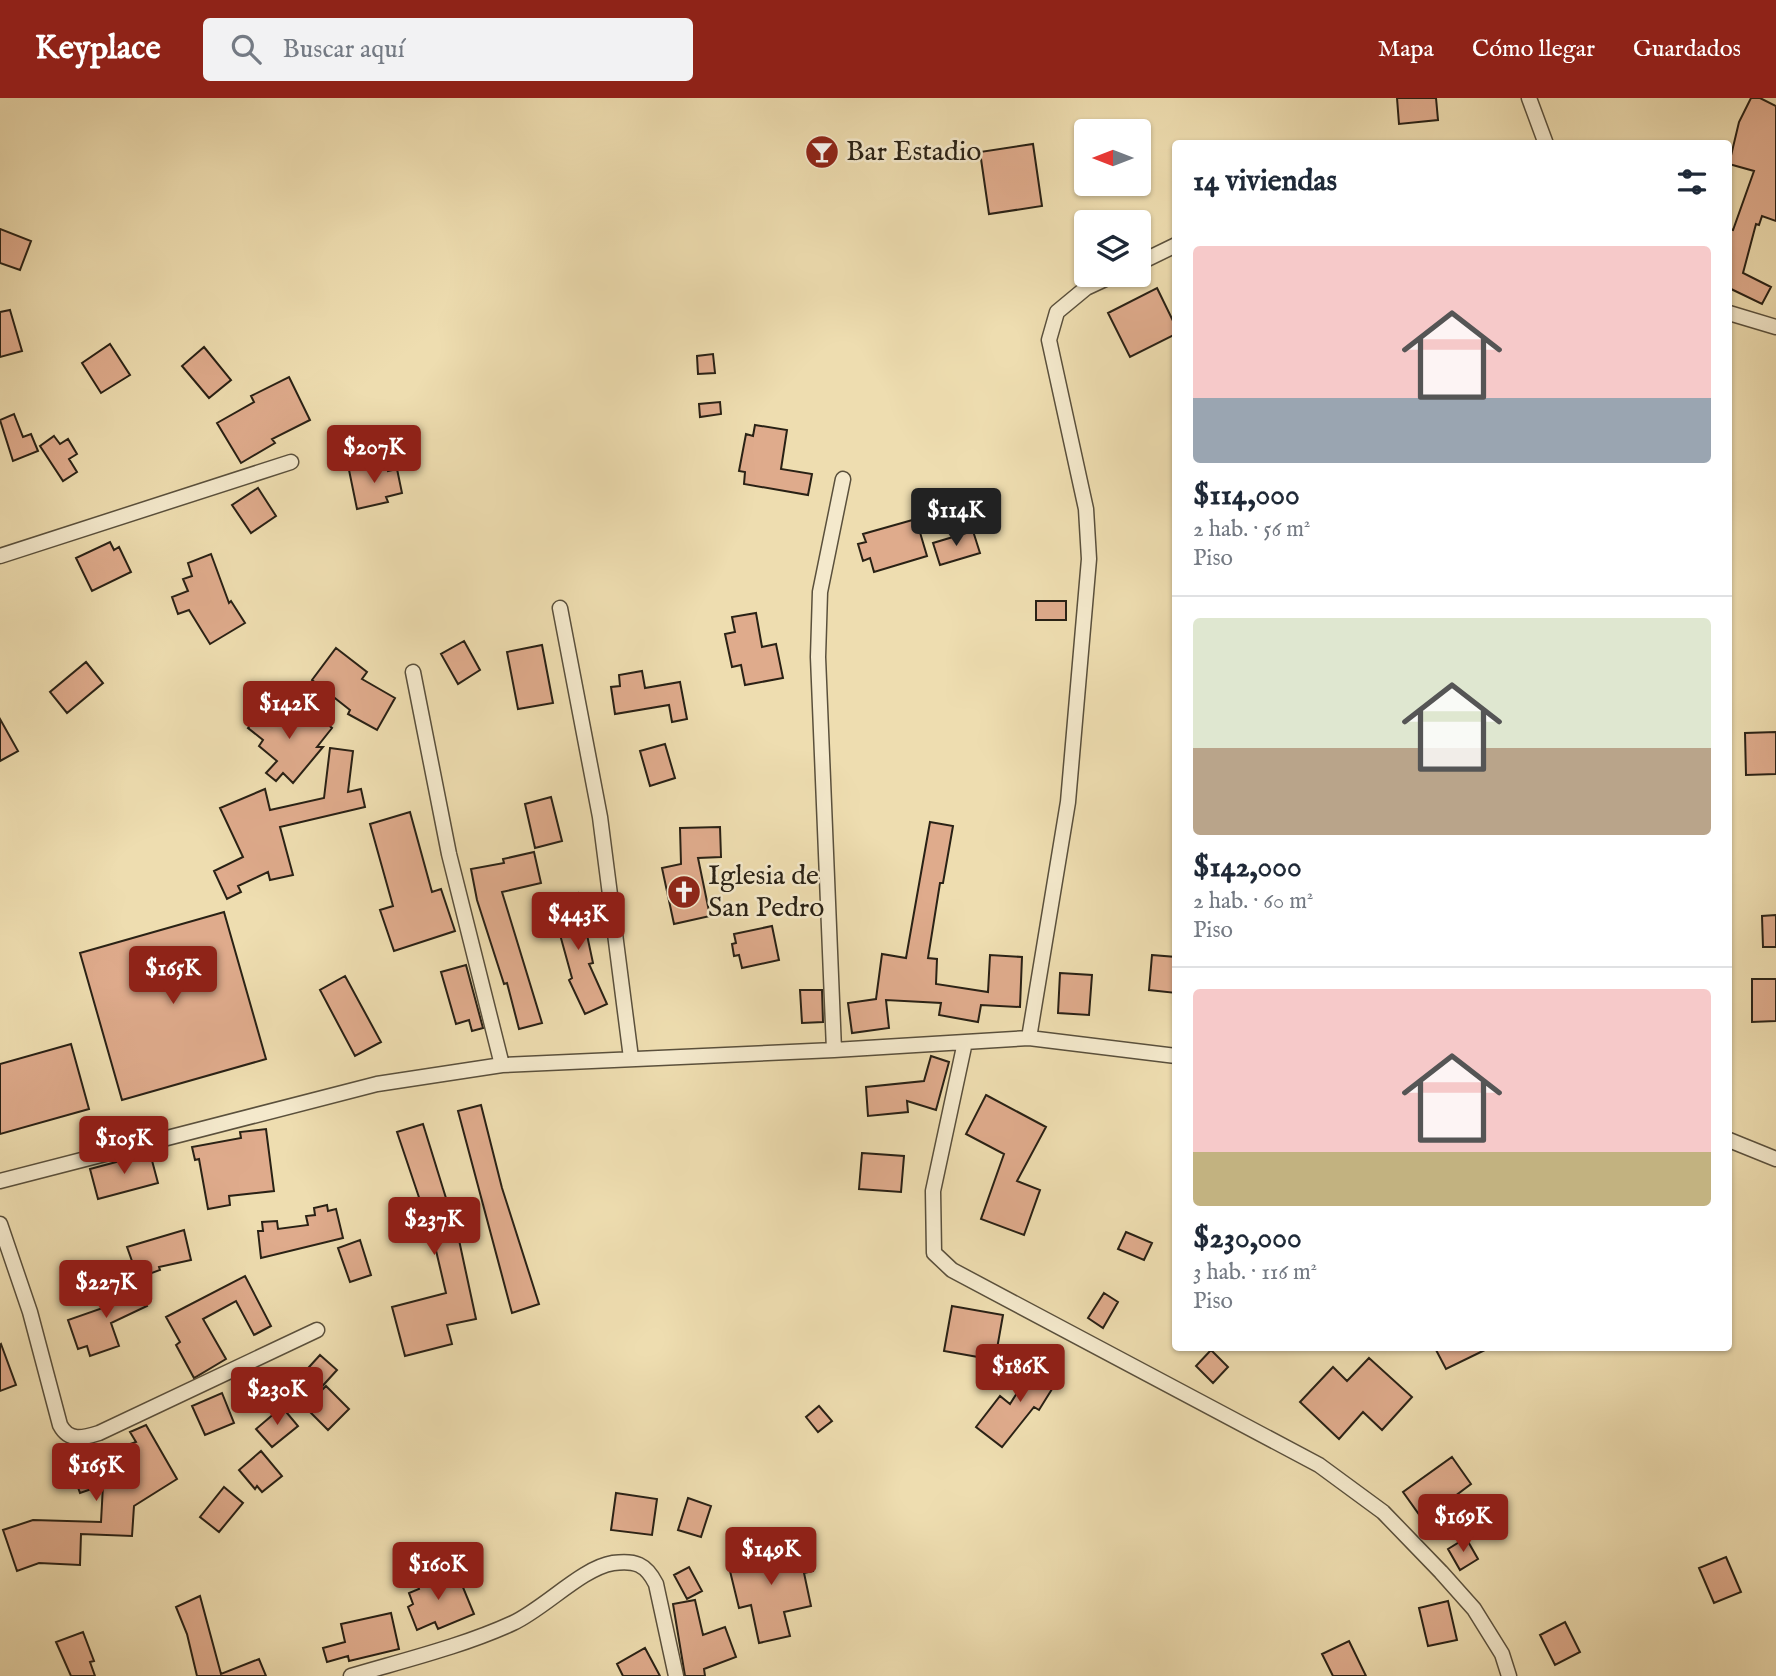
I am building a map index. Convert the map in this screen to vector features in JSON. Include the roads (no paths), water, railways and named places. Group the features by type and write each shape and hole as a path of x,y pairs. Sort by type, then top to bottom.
{"street":[{"path":"1530,98 1545,140"},
{"path":"1151,257 1172,247"},
{"path":"1029,1038 1068,802 1089,559 1086,509 1049,340 1057,312 1088,287"},
{"path":"1732,314 1776,327"},
{"path":"0,556 292,462"},
{"path":"834,1051 818,657 820,592 843,479"},
{"path":"560,608 600,817 631,1058"},
{"path":"413,672 449,854 502,1065"},
{"path":"0,1181 377,1084 502,1065 834,1051 1029,1038 1172,1056"},
{"path":"965,1042 933,1191 934,1253 953,1270 1319,1465 1383,1512 1474,1609 1502,1654 1509,1676"},
{"path":"1732,1141 1776,1159"},
{"path":"0,1224 30,1312 60,1425 63,1431 76,1438 99,1433 317,1330"},
{"path":"351,1676 510,1624 540,1608 586,1573 610,1563 627,1562 640,1563 649,1571 656,1584 676,1676"}],"place":[{"name":"Bar Estadio","path":"822,152"},
{"name":"Iglesia de San Pedro","path":"684,892"}]}
